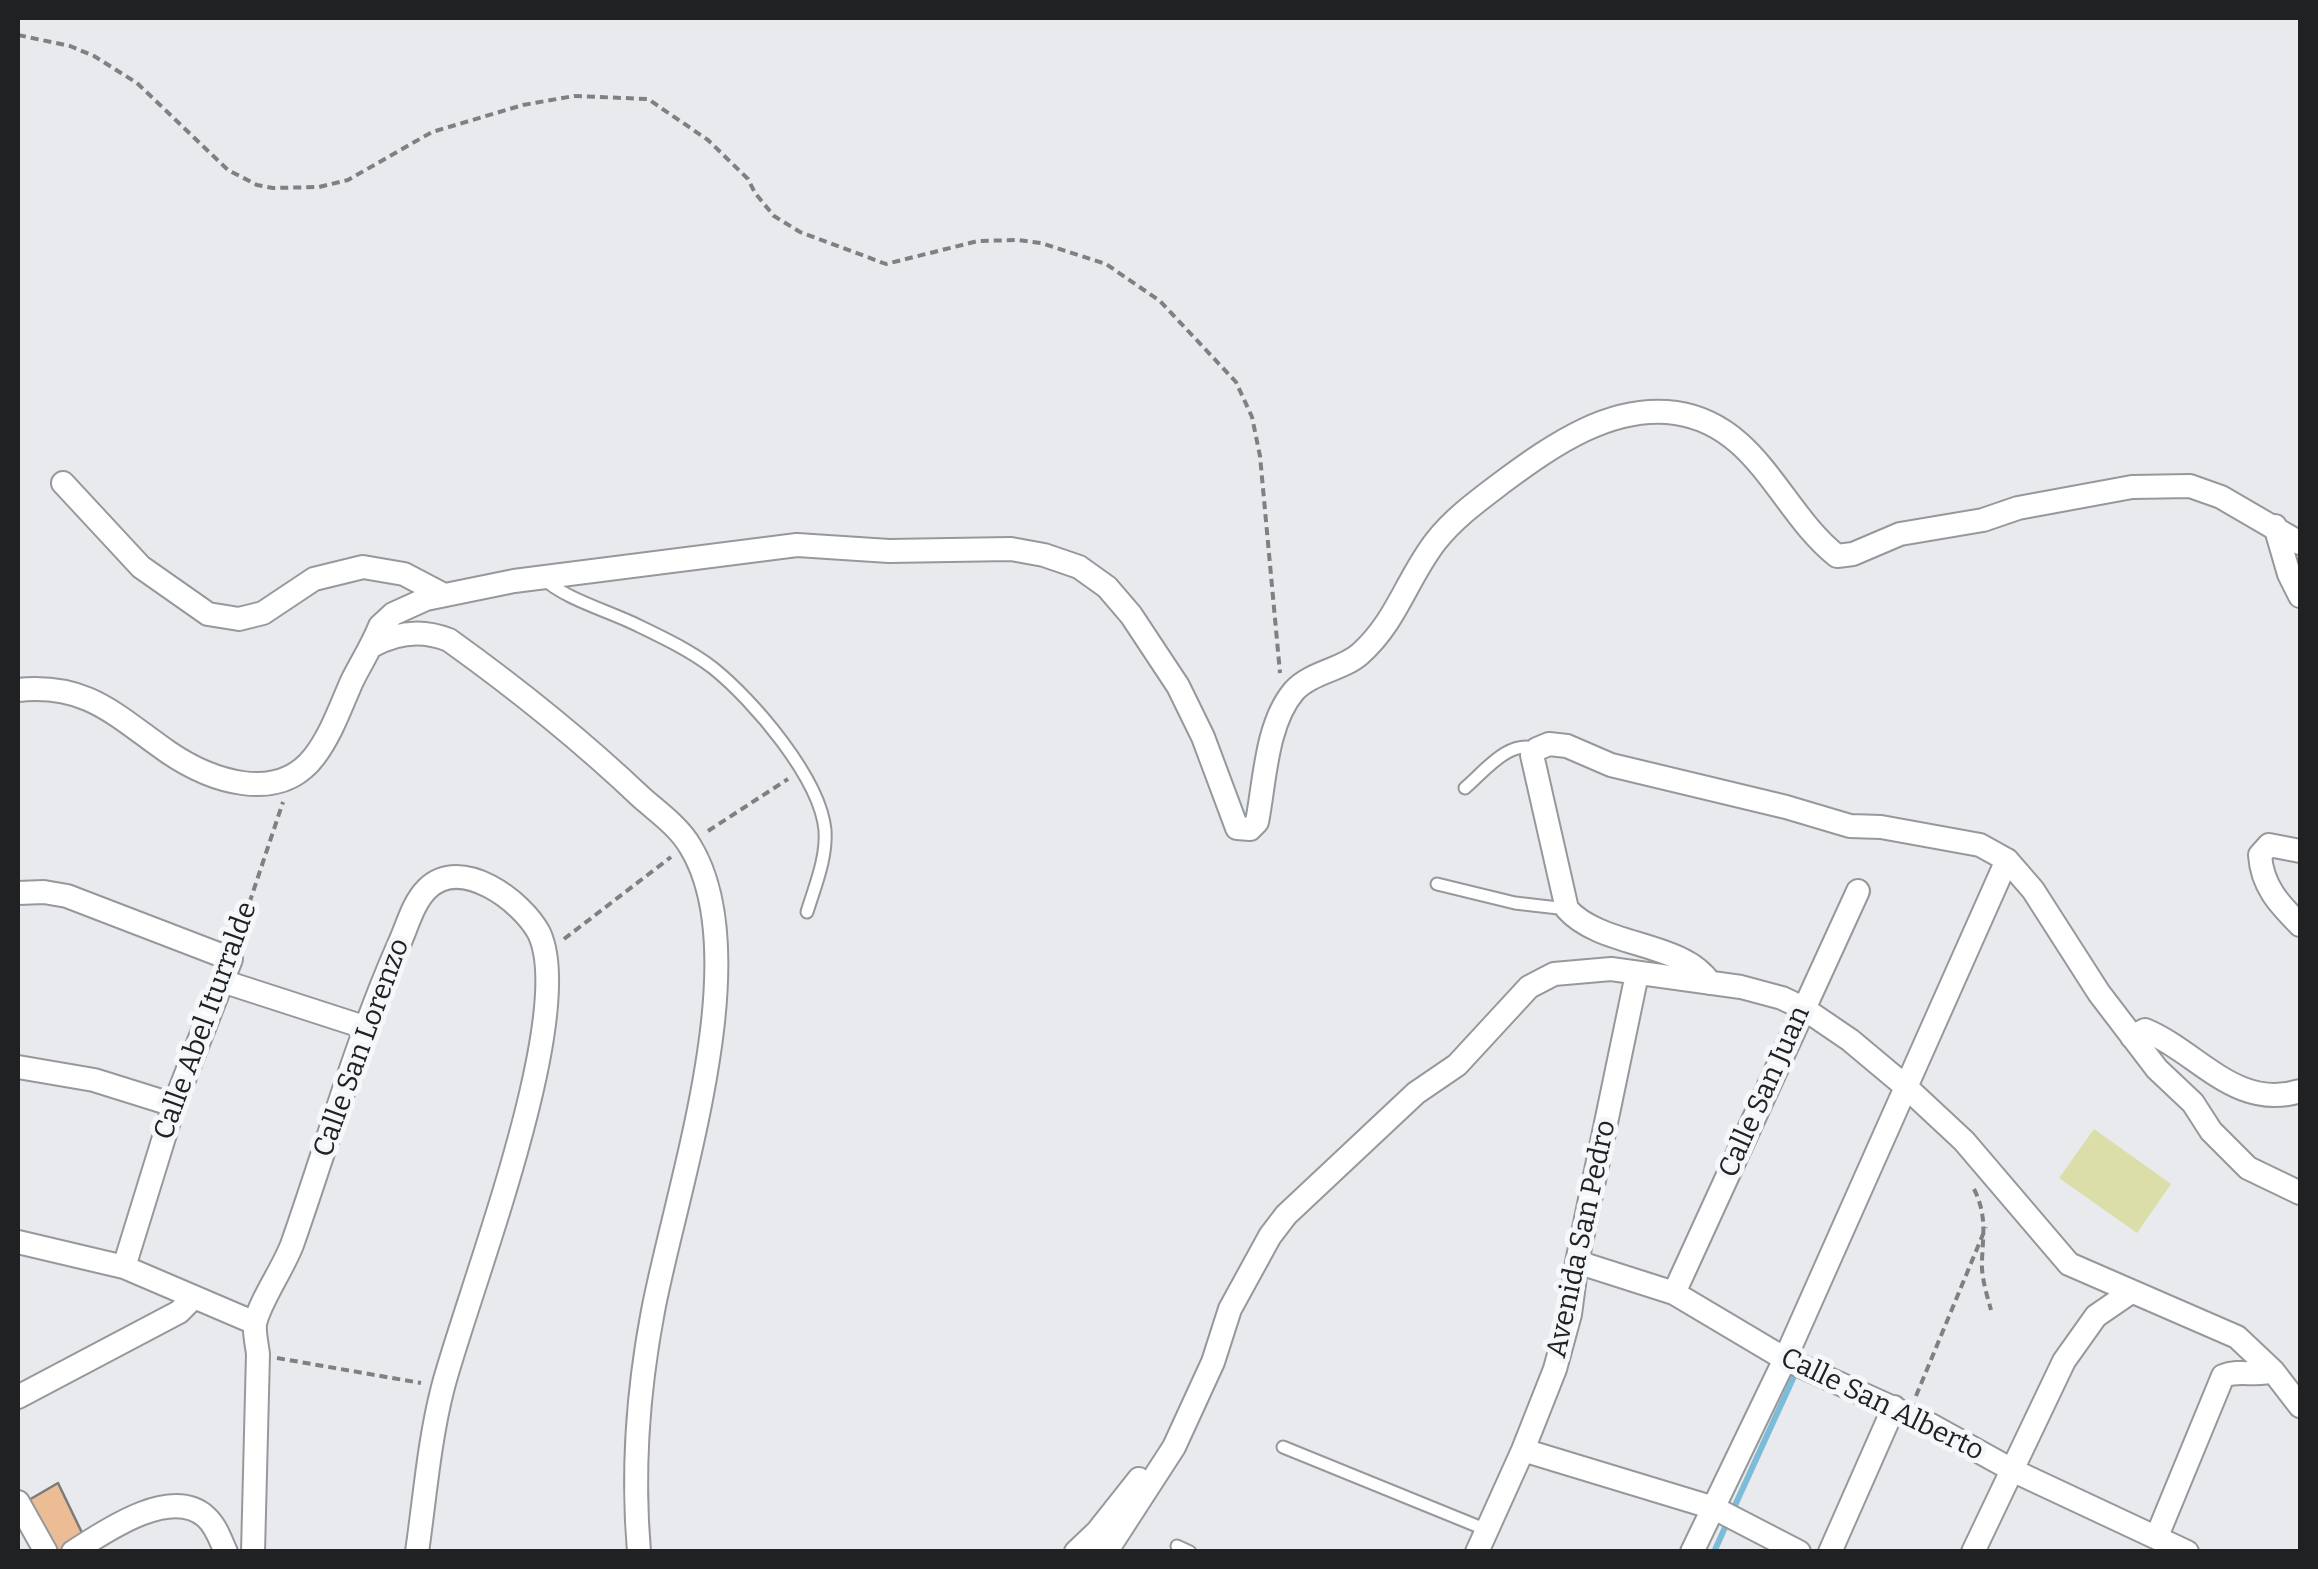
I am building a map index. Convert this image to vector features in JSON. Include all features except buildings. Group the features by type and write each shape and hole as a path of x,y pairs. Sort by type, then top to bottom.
{"street":[{"path":"18,690 46,687 82,694 103,704 198,772 224,782 271,782 292,776 314,758 380,626 393,614 444,594 797,546 1011,549 1080,567 1107,587 1164,661 1203,737 1237,828 1250,829 1257,822 1272,742 1295,691 1358,656 1394,616 1434,544 1459,515 1566,438 1607,422 1643,414 1677,413 1718,427 1744,446 1814,538 1837,556 1853,554 1900,534 1982,520 2018,508 2132,488 2190,486 2221,497 2300,544"},
{"path":"64,483 141,566 208,614 240,620 263,613 314,579 363,567 404,574 444,594"},
{"path":"2274,526 2300,596"},
{"path":"372,646 389,637 412,633 432,633 449,640 617,774 689,844 704,873 716,928 712,1040 652,1312 634,1494 640,1552"},
{"path":"1710,983 1694,967 1585,925 1567,909 1532,755 1537,748 1550,744 1567,746 1610,764 1786,806 1850,826 1980,845 2008,860 2099,993 2157,1068 2194,1103 2212,1132 2248,1168 2300,1193"},
{"path":"2300,851 2268,846 2260,855 2261,876 2300,925"},
{"path":"1692,1552 1785,1359 2008,860"},
{"name":"Calle San Lorenzo","path":"255,1323 292,1248 380,985 415,906 429,886 450,878 474,878 490,885 538,931 545,953 548,1010 528,1104 432,1436 417,1552"},
{"name":"Calle San Juan","path":"1674,1293 1858,891"},
{"path":"18,892 67,896 231,958"},
{"name":"Calle Abel Iturralde","path":"124,1267 174,1105 231,958"},
{"path":"1106,1552 1174,1447 1214,1362 1230,1310 1286,1214 1416,1093 1457,1065 1529,987 1554,974 1582,970 1710,983 1782,998 1803,1008 1850,1040 1964,1141 2069,1264 2238,1336 2300,1406"},
{"name":"Avenida San Pedro","path":"1482,1541 1555,1369 1570,1314 1637,974"},
{"path":"222,982 367,1028"},
{"path":"2132,1036 2145,1030 2163,1037 2240,1090 2288,1095 2300,1091"},
{"path":"18,1067 94,1080 174,1105"},
{"path":"18,1242 124,1267 255,1323 258,1354 253,1552"},
{"name":"Calle San Alberto","path":"1578,1262 1674,1293 1785,1359 1902,1411 2014,1471 2187,1552"},
{"path":"1972,1552 2064,1360 2096,1316 2132,1292"},
{"path":"18,1397 179,1312 194,1298"},
{"path":"2156,1536 2223,1376 2273,1371"},
{"path":"1830,1552 1902,1411"},
{"path":"1076,1552 1162,1452 1174,1447"},
{"path":"1523,1450 1714,1508 1799,1552"},
{"path":"18,1502 46,1552"},
{"path":"83,1549 120,1522 173,1506 203,1514 226,1552"}],"lane":[{"path":"543,578 710,665 762,718 812,789 823,818 824,852 807,912"},
{"path":"1466,788 1514,748 1537,748"},
{"path":"1437,884 1515,903 1567,909"},
{"path":"1283,1447 1482,1541"},
{"path":"1177,1546 1190,1552"}],"path":[{"path":"18,35 70,46 94,56 137,83 228,170 257,185 319,187 348,180 432,132 522,105 599,95 648,99 708,140 748,179 774,216 800,232 886,264 978,241 1018,240 1041,243 1106,264 1160,301 1236,382 1252,417 1260,456 1279,672 1295,691"},
{"name":"Calle Abel Iturralde","path":"231,958 292,776"},
{"path":"1973,1186 1986,1227 1981,1266 1991,1310"},
{"path":"1902,1411 1986,1227"},
{"path":"258,1354 444,1387"}],"green space":[{"path":"2094,1129 2171,1184 2137,1233 2059,1178"}],"waterway":[{"path":"1732,1512 1796,1372"},
{"path":"1714,1552 1727,1523"}]}
